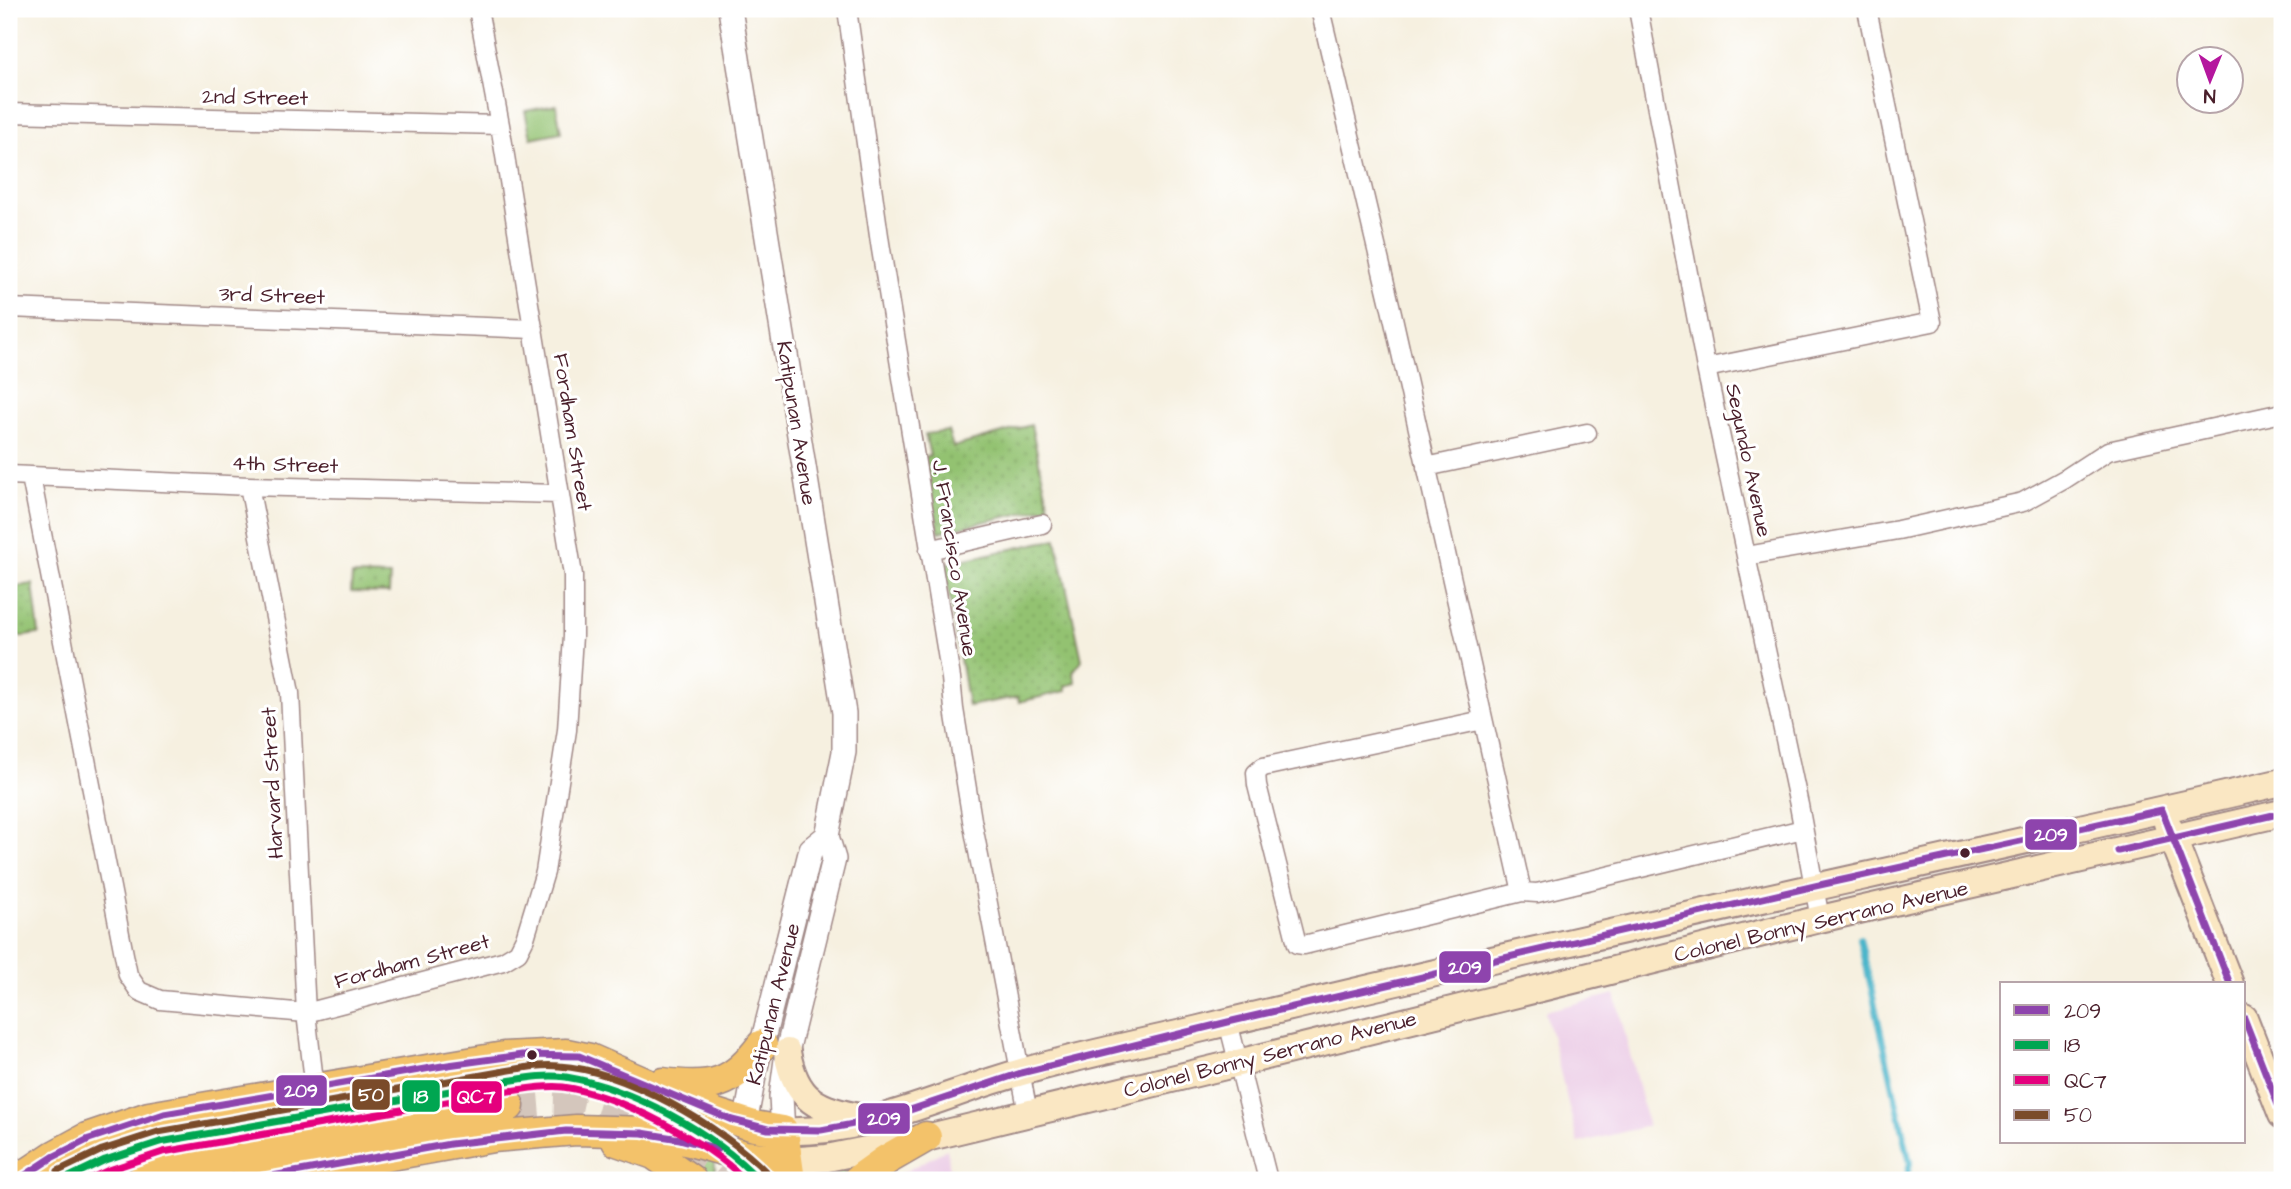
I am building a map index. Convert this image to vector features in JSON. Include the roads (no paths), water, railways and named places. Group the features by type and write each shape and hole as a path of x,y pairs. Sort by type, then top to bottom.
{"main road":[{"name":"Colonel Bonny Serrano Avenue","path":"16,1173 88,1138 149,1117 522,1055 566,1054 590,1059 706,1110 745,1124 783,1131 821,1130 876,1120 1021,1073 1228,1022 1815,886 2282,782"},
{"path":"2162,810 2229,982"},
{"name":"Colonel Bonny Serrano Avenue","path":"250,1180 333,1173 493,1137 604,1129 649,1132 691,1141 745,1168 789,1170 827,1158 926,1138 1238,1063 1821,919 2282,813"},
{"path":"2246,1023 2282,1115"},
{"path":"635,1079 690,1086 719,1084 775,1049 790,1069 798,1088 813,1103 839,1113 876,1120"},
{"path":"63,1180 104,1160 160,1142 508,1093 180,1168 142,1180"},
{"name":"Katipunan Avenue","path":"745,1124 745,1168"},
{"path":"554,1131 641,1149 667,1162 691,1180"},
{"name":"Katipunan Avenue","path":"783,1131 789,1170"},
{"path":"858,1180 886,1160 926,1138"}],"street":[{"name":"Fordham Street","path":"31,477 128,975 139,991 160,1000 306,1013 503,961 518,952 526,938 545,872 567,730 573,636 573,575 500,125 478,9"},
{"name":"Katipunan Avenue","path":"730,9 844,713 844,752 827,836 811,849 775,1049 745,1124"},
{"name":"J. Francisco Avenue","path":"847,9 864,144 972,820 1028,1113"},
{"path":"1320,9 1522,892"},
{"name":"Segundo Avenue","path":"1638,9 1706,368 1821,919"},
{"path":"1706,368 1932,322 1867,9"},
{"name":"2nd Street","path":"9,113 500,125"},
{"name":"3rd Street","path":"9,307 534,329"},
{"path":"1746,556 1898,530 2023,502 2108,451 2282,413"},
{"path":"1426,467 1587,433"},
{"name":"4th Street","path":"9,475 249,486 559,494"},
{"name":"Harvard Street","path":"249,486 290,693 306,1013 314,1082"},
{"path":"929,550 1042,524"},
{"path":"1483,720 1263,767 1256,772 1256,785 1297,944 1304,945 1522,892 1537,892 1803,829"},
{"path":"1228,1022 1268,1180"},
{"name":"Katipunan Avenue","path":"775,1049 783,1131"}],"waterway":[{"path":"1860,938 1910,1163 1906,1180"}],"tunnel":[{"path":"507,1081 559,1076 613,1090 698,1131 744,1164 759,1180"},
{"path":"509,1106 558,1102 625,1118 693,1152 726,1180"}]}
